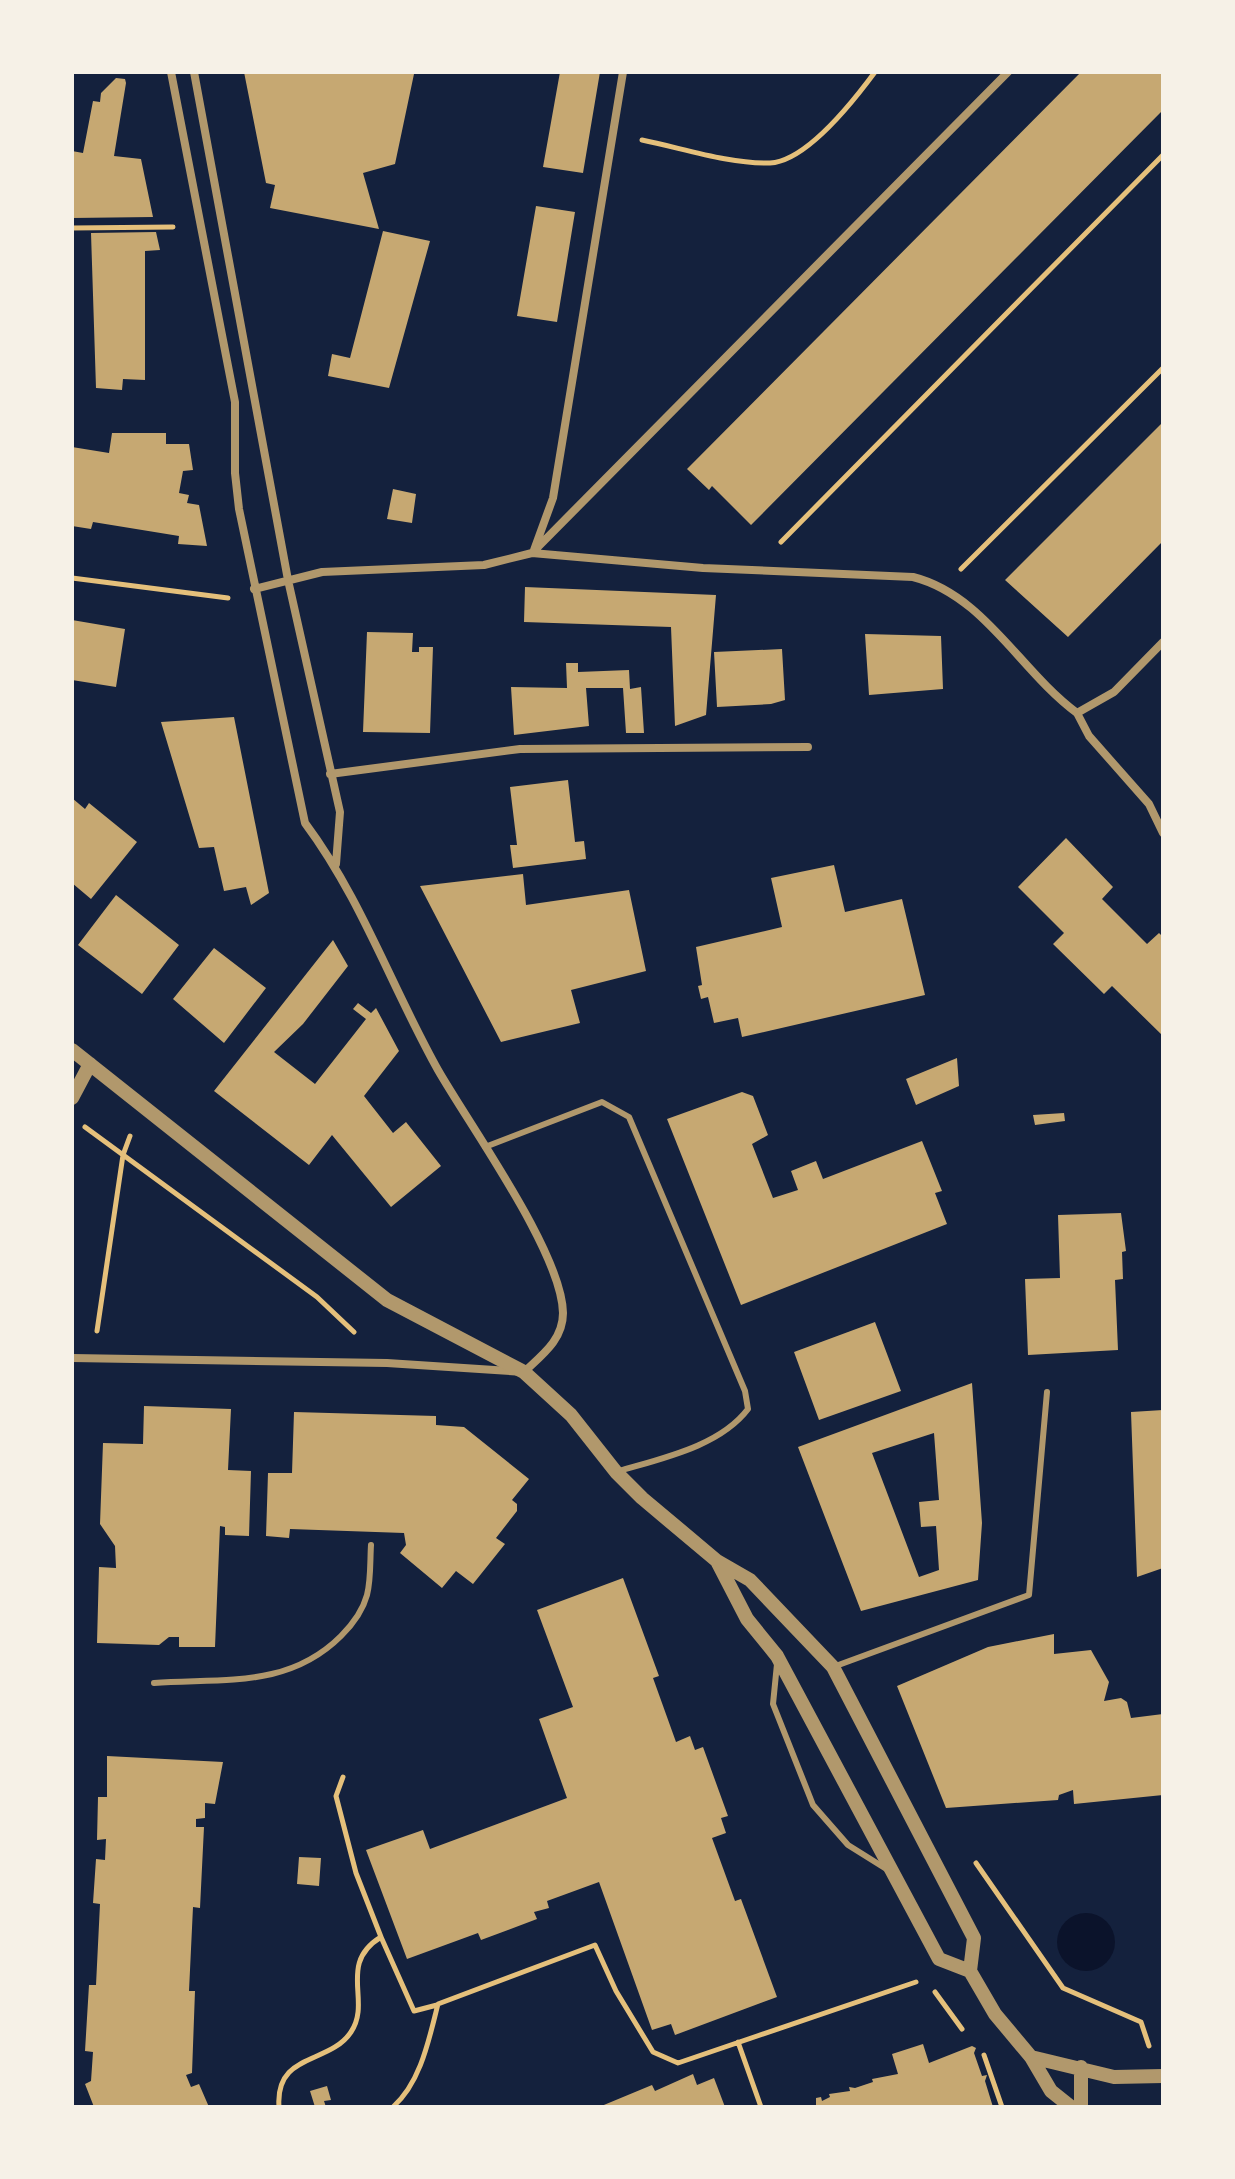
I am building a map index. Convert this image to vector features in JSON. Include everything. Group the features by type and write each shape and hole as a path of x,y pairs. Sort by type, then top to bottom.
{"street":[{"path":"72,1358 387,1363 524,1372 557,1339 563,1316 561,1295 548,1259 438,1069 336,865 305,823 256,602 235,473 235,402 171,72"},
{"path":"194,72 288,580 340,812 336,865"},
{"path":"532,553 553,498 623,72"},
{"path":"532,553 1008,72"},
{"path":"254,589 322,572 484,565 532,553 773,572 913,577 943,586 997,633 1050,693 1077,713 1089,736 1149,804 1163,833"},
{"path":"1077,713 1114,692 1163,642"},
{"path":"330,774 520,749 808,747"},
{"path":"72,1050 387,1300 524,1372 571,1415 616,1472 717,1561 750,1580 833,1667 974,1938 970,1971 995,2014 1031,2057 1051,2091 1071,2107"},
{"path":"72,1098 90,1064"},
{"path":"717,1561 747,1619 777,1656 939,1959 970,1971"},
{"path":"1031,2057 1114,2077 1163,2076"},
{"path":"1081,2067 1081,2107"}],"lane":[{"path":"485,1147 602,1102 629,1117 745,1391 748,1409 734,1426 671,1456 616,1472"},
{"path":"833,1667 1029,1595 1047,1392"},
{"path":"154,1683 255,1678 287,1672 310,1663 352,1625 367,1594 371,1545"},
{"path":"777,1656 773,1704 813,1805 848,1845 897,1876"}],"path":[{"path":"613,135 772,163 800,149 839,120 875,72"},
{"path":"773,572 775,548 1163,155"},
{"path":"72,228 202,227"},
{"path":"943,586 1163,368"},
{"path":"72,578 256,602"},
{"path":"94,1358 123,1155 141,1105"},
{"path":"72,1117 317,1297 387,1363"},
{"path":"343,1777 336,1796 356,1873 414,2011 595,1945 616,1991 653,2052 678,2063 924,1979 917,1971"},
{"path":"976,1863 1063,1988 1141,2022 1153,2059"},
{"path":"279,2107 281,2084 292,2069 303,2059 338,2046 350,2035 358,2021 356,1988 361,1954 381,1937"},
{"path":"933,1990 966,2034"},
{"path":"393,2107 404,2097 427,2047 438,2004"},
{"path":"738,2042 761,2107"},
{"path":"983,2052 1002,2107"}],"water":[{"path":"1086,1913 1106,1922 1115,1942 1106,1962 1086,1971 1066,1962 1057,1942 1066,1922"}],"building":[{"path":"244,72 414,74 395,164 363,173 379,229 270,208 275,185 266,183"},
{"path":"560,72 600,72 583,173 543,167"},
{"path":"1081,72 1163,72 1163,110 751,525 712,486 709,490 687,469"},
{"path":"116,78 125,79 126,83 114,156 141,159 153,217 72,218 72,151 83,153 93,101 100,102 101,93"},
{"path":"536,206 575,212 557,322 517,316"},
{"path":"383,231 430,241 389,388 328,376 332,354 350,358"},
{"path":"156,232 160,250 145,251 145,380 123,379 122,390 96,388 91,233"},
{"path":"1163,422 1163,541 1068,637 1005,580"},
{"path":"112,433 166,433 166,444 189,444 193,470 183,471 179,493 189,495 187,503 199,505 207,546 178,544 179,536 93,522 91,529 72,526 72,447 109,453"},
{"path":"393,489 416,494 412,523 387,519"},
{"path":"525,587 716,595 706,715 675,726 671,627 524,622"},
{"path":"72,620 125,629 116,687 72,680"},
{"path":"367,632 413,633 412,652 419,652 419,647 433,647 430,733 363,732"},
{"path":"865,634 941,636 943,689 869,695"},
{"path":"782,649 785,700 771,704 717,707 714,652"},
{"path":"566,663 578,663 578,672 629,670 630,689 641,687 644,733 626,733 623,688 586,688 589,726 514,735 511,687 567,688"},
{"path":"234,717 269,893 251,905 246,887 224,891 214,847 199,848 161,722"},
{"path":"568,780 575,842 584,841 586,859 513,868 510,845 517,845 510,787"},
{"path":"72,798 85,809 89,803 137,842 91,899 72,883"},
{"path":"1066,838 1113,887 1102,899 1147,944 1159,933 1163,937 1163,1036 1112,986 1104,994 1053,944 1064,933 1018,887"},
{"path":"834,865 845,912 902,899 925,995 742,1037 738,1018 714,1023 708,997 701,999 696,947 782,927 771,878"},
{"path":"523,874 526,905 629,890 646,971 571,990 580,1023 501,1042 420,886"},
{"path":"116,895 179,945 142,994 78,945"},
{"path":"333,940 348,966 303,1024 274,1052 315,1084 366,1019 353,1009 358,1003 371,1013 376,1008 399,1051 364,1096 393,1133 406,1122 441,1166 391,1207 332,1135 309,1165 214,1091"},
{"path":"214,948 266,988 224,1043 173,999"},
{"path":"957,1058 959,1086 916,1105 906,1079"},
{"path":"742,1092 753,1096 768,1135 752,1144 773,1198 798,1190 791,1171 816,1161 823,1179 922,1141 942,1191 935,1193 947,1224 741,1305 667,1119"},
{"path":"1064,1113 1065,1121 1035,1125 1033,1115"},
{"path":"1121,1213 1126,1251 1122,1252 1123,1279 1115,1280 1118,1350 1028,1355 1025,1279 1060,1278 1058,1215"},
{"path":"875,1322 901,1391 819,1420 794,1352"},
{"path":"972,1383 982,1523 978,1580 861,1611 798,1447","holes":["934,1433 939,1500 919,1502 921,1527 936,1526 939,1570 919,1577 872,1453"]},
{"path":"144,1406 231,1409 228,1470 251,1471 249,1536 225,1535 225,1527 220,1526 215,1647 179,1647 179,1637 169,1637 159,1645 97,1643 99,1567 116,1568 115,1546 100,1524 103,1443 143,1444"},
{"path":"1163,1410 1163,1568 1137,1577 1131,1412"},
{"path":"294,1412 436,1416 436,1425 464,1427 529,1479 512,1500 517,1504 517,1511 496,1538 505,1544 473,1584 456,1571 442,1588 400,1553 406,1545 404,1533 290,1529 289,1538 266,1536 268,1473 292,1473"},
{"path":"623,1578 659,1676 653,1678 676,1742 690,1736 695,1750 703,1747 728,1816 721,1818 726,1833 712,1838 735,1901 741,1899 777,1997 675,2035 671,2024 652,2030 599,1882 547,1901 549,1908 534,1912 537,1919 481,1940 478,1933 407,1959 366,1850 423,1830 430,1849 567,1798 539,1719 573,1707 537,1610"},
{"path":"1054,1634 1054,1654 1091,1650 1109,1682 1104,1701 1121,1698 1127,1702 1131,1718 1163,1714 1163,1795 1074,1804 1073,1790 1059,1795 1058,1800 946,1808 897,1686 988,1647"},
{"path":"107,1756 223,1762 215,1804 205,1803 205,1818 196,1819 196,1827 204,1827 200,1908 193,1907 189,1991 195,1991 192,2073 186,2075 191,2087 199,2084 209,2107 94,2107 85,2084 91,2081 93,2052 85,2051 89,1985 96,1985 100,1904 93,1903 96,1859 105,1860 106,1839 97,1840 98,1797 107,1797"},
{"path":"299,1857 321,1858 319,1886 297,1884"},
{"path":"923,2044 929,2063 972,2046 976,2048 974,2053 982,2076 987,2075 985,2081 993,2107 816,2107 816,2098 821,2097 822,2101 830,2097 829,2094 850,2091 849,2087 855,2088 873,2082 872,2079 898,2074 892,2054"},
{"path":"693,2074 697,2085 714,2078 725,2107 599,2107 652,2085 655,2091"},
{"path":"327,2086 331,2100 324,2101 326,2107 315,2107 310,2091"}]}
